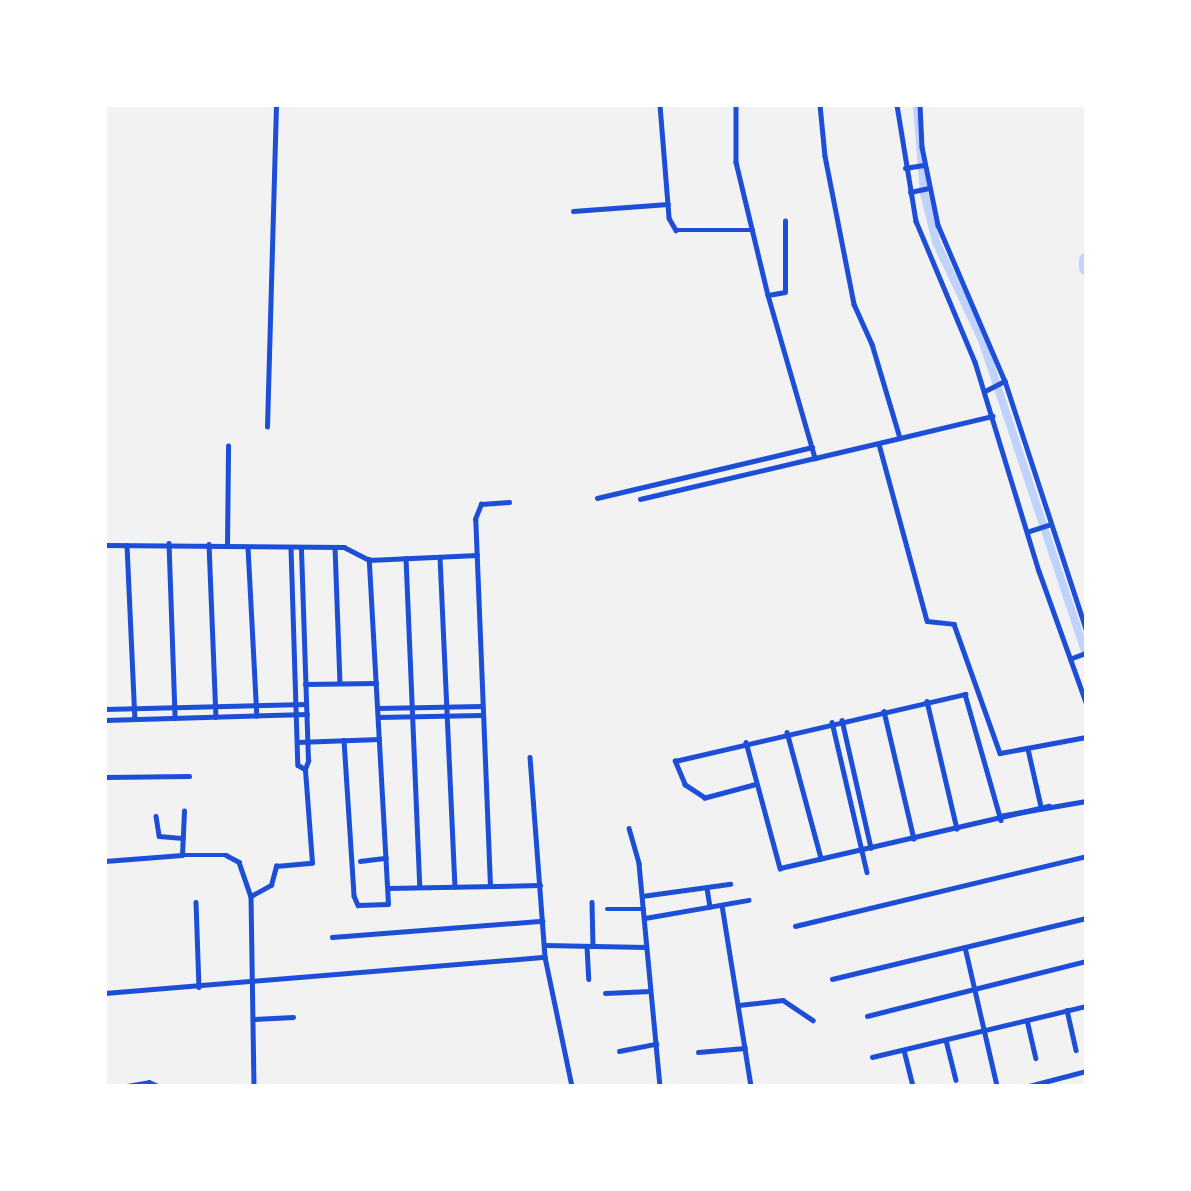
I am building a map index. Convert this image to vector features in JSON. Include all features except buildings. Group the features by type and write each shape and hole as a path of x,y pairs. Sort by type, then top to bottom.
{"street":[{"path":"267,427 276,105"},
{"path":"660,105 670,222 679,233 750,230"},
{"path":"736,105 736,162 750,230 815,458"},
{"path":"820,105 825,156 854,304 872,344 901,438"},
{"path":"897,105 906,168 922,238 988,389 992,416 1027,532 1086,702"},
{"path":"920,105 928,189 944,241 1004,383 1048,526 1086,629"},
{"path":"906,168 924,165"},
{"path":"913,191 928,189"},
{"path":"573,211 668,204"},
{"path":"768,295 785,292 785,221"},
{"path":"988,389 1004,383"},
{"path":"640,499 992,416"},
{"path":"879,444 928,622 954,624 1000,752 1086,737"},
{"path":"227,545 228,446"},
{"path":"597,498 812,447"},
{"path":"490,886 481,706 478,506 509,502"},
{"path":"1027,532 1048,526"},
{"path":"105,545 169,543 353,548 369,560 477,555"},
{"path":"169,543 175,718"},
{"path":"209,544 216,717"},
{"path":"127,545 135,719"},
{"path":"248,547 257,716"},
{"path":"335,547 340,682"},
{"path":"291,548 298,765 304,769"},
{"path":"251,896 271,885 276,866 312,863 304,769 307,741 301,548"},
{"path":"440,557 455,887"},
{"path":"406,558 420,886"},
{"path":"344,740 356,903 389,904 369,560"},
{"path":"1072,658 1086,653"},
{"path":"306,684 376,683"},
{"path":"754,785 705,797 684,785 675,764 677,759 788,732 927,701 968,696 999,818"},
{"path":"927,701 957,829"},
{"path":"105,709 306,704"},
{"path":"378,708 481,706"},
{"path":"884,711 914,839"},
{"path":"105,719 306,715"},
{"path":"378,718 482,715"},
{"path":"842,720 871,848"},
{"path":"832,722 867,872"},
{"path":"788,732 821,858"},
{"path":"297,742 379,739"},
{"path":"746,742 754,785 778,867 914,839 1049,806 1086,801"},
{"path":"1028,749 1042,808"},
{"path":"530,757 545,957 570,1086"},
{"path":"105,777 189,776"},
{"path":"182,855 184,811"},
{"path":"156,816 159,836 183,838"},
{"path":"629,828 644,909 660,1086"},
{"path":"105,861 182,855 234,857 251,896 254,1086"},
{"path":"794,926 1086,856"},
{"path":"360,861 386,858"},
{"path":"642,896 730,884"},
{"path":"388,888 540,885"},
{"path":"707,888 710,907"},
{"path":"645,918 748,900"},
{"path":"196,902 199,987"},
{"path":"589,979 592,902"},
{"path":"722,905 751,1086"},
{"path":"607,909 644,909"},
{"path":"832,979 1086,918"},
{"path":"332,937 542,920"},
{"path":"544,945 646,947"},
{"path":"965,947 997,1086"},
{"path":"105,993 254,984 545,957"},
{"path":"867,1016 1086,961"},
{"path":"605,993 650,991"},
{"path":"739,1005 783,1000 813,1020"},
{"path":"872,1057 1086,1006"},
{"path":"1068,1010 1076,1050"},
{"path":"254,1019 293,1017"},
{"path":"1027,1020 1036,1058"},
{"path":"946,1040 956,1080"},
{"path":"619,1051 656,1044"},
{"path":"698,1052 745,1048"},
{"path":"904,1050 913,1086"},
{"path":"1029,1086 1086,1071"},
{"path":"127,1086 149,1082 158,1086"}],"waterway":[{"path":"917,105 924,193 936,242 982,340 1086,654"},
{"path":"1086,260 1086,268"}]}
